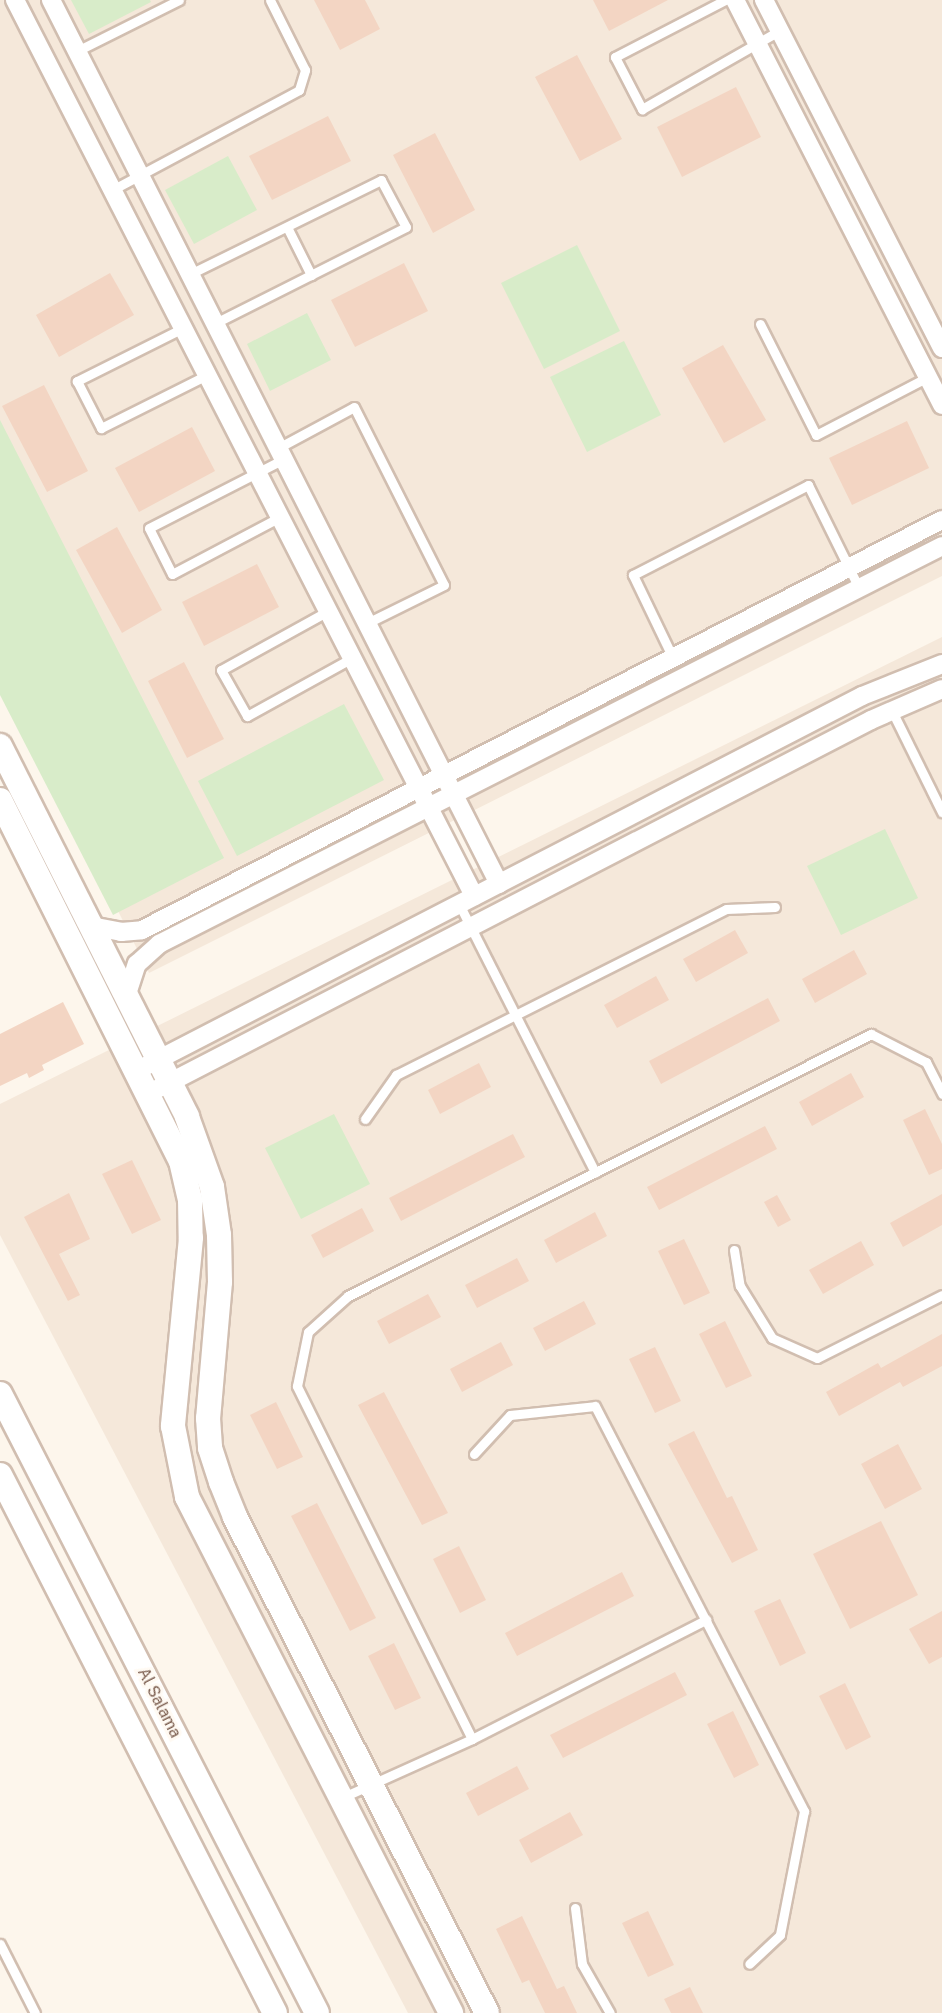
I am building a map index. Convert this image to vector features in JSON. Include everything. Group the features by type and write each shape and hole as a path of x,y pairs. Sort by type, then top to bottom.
{"street":[{"path":"15,0 429,808 466,900"},
{"path":"51,0 498,884"},
{"path":"735,0 942,405"},
{"path":"764,0 942,348"},
{"path":"91,926 121,932 142,930 419,789 672,656 942,520"},
{"path":"126,997 137,963 159,944 942,546"},
{"path":"148,1065 862,696 942,664"},
{"path":"160,1088 892,711 942,689"},
{"path":"0,746 126,997 148,1065"},
{"path":"0,800 160,1088 200,1148 212,1187 219,1235 220,1282 208,1391 210,1448 235,1517 487,2013"},
{"path":"160,1088 190,1199 191,1238 173,1398 177,1459 185,1488 200,1527 451,2013"},
{"name":"Al Salama","path":"0,1394 317,2013"},
{"path":"0,1475 274,2013"}],"lane":[{"path":"77,51 179,0"},
{"path":"112,190 299,90 305,70 270,0"},
{"path":"725,0 615,57 642,108 779,31"},
{"path":"190,274 381,180 406,227 214,323"},
{"path":"287,226 311,275"},
{"path":"760,324 816,435 928,377"},
{"path":"183,328 77,381 101,428 207,375"},
{"path":"280,518 172,574 149,528 257,473 280,453 354,407 444,585 367,624"},
{"path":"672,656 633,575 808,485 859,588"},
{"path":"328,611 221,670 247,716 352,658"},
{"path":"892,711 942,812"},
{"path":"466,900 470,927 595,1172"},
{"path":"364,1119 396,1075 726,909 775,907"},
{"path":"472,1739 297,1386 308,1332 348,1296 871,1034 926,1062 942,1094"},
{"path":"734,1250 740,1286 772,1338 818,1358 942,1295"},
{"path":"474,1454 510,1415 595,1406 804,1811 780,1935 749,1964"},
{"path":"339,1799 472,1739 706,1620"},
{"path":"575,1908 582,1965 610,2013"},
{"path":"0,1944 35,2013"}],"shaded area":[{"path":"0,0 942,0 942,576 149,973 0,674"},
{"path":"942,637 942,2013 408,2013 0,1235 0,1104"}],"green space":[{"path":"71,0 150,0 151,2 89,34"},
{"path":"228,156 257,210 194,244 165,190"},
{"path":"577,245 620,331 544,369 501,283"},
{"path":"307,313 331,360 270,391 247,344"},
{"path":"624,341 661,415 587,452 550,377"},
{"path":"0,420 224,858 113,915 0,695"},
{"path":"344,704 384,780 237,856 198,781"},
{"path":"885,829 918,898 841,935 807,866"},
{"path":"334,1114 370,1184 301,1219 265,1148"}],"building":[{"path":"314,0 365,0 380,29 340,50"},
{"path":"593,0 668,0 609,31"},
{"path":"577,55 622,139 580,161 535,77"},
{"path":"736,87 761,137 682,177 657,127"},
{"path":"328,116 351,161 272,200 249,156"},
{"path":"435,133 475,210 433,233 393,155"},
{"path":"404,263 428,311 355,347 331,300"},
{"path":"110,273 134,315 59,357 36,315"},
{"path":"723,345 766,420 724,443 682,368"},
{"path":"44,385 88,471 47,492 2,406"},
{"path":"907,421 929,468 852,505 829,458"},
{"path":"192,427 215,471 139,512 115,468"},
{"path":"117,527 162,610 122,633 76,550"},
{"path":"257,564 279,607 204,646 182,602"},
{"path":"184,662 224,739 187,758 148,681"},
{"path":"735,930 748,953 696,982 683,959"},
{"path":"854,950 867,974 815,1003 802,979"},
{"path":"656,976 669,1000 617,1028 604,1005"},
{"path":"768,998 780,1021 661,1084 649,1061"},
{"path":"63,1002 84,1044 42,1065 44,1070 29,1078 27,1073 0,1086 0,1034"},
{"path":"479,1063 491,1087 440,1114 428,1090"},
{"path":"851,1073 864,1097 812,1126 799,1102"},
{"path":"925,1109 942,1144 942,1169 929,1175 903,1120"},
{"path":"765,1126 777,1149 659,1210 647,1187"},
{"path":"513,1134 525,1157 401,1221 389,1198"},
{"path":"132,1160 161,1220 132,1234 102,1174"},
{"path":"69,1193 90,1239 59,1254 80,1295 68,1301 24,1217"},
{"path":"942,1194 942,1225 903,1247 890,1223"},
{"path":"777,1195 791,1220 778,1227 764,1202"},
{"path":"362,1208 374,1231 323,1258 311,1235"},
{"path":"595,1212 607,1236 556,1263 544,1240"},
{"path":"684,1239 710,1293 684,1305 658,1251"},
{"path":"861,1241 874,1265 823,1294 809,1270"},
{"path":"517,1258 529,1281 477,1308 465,1285"},
{"path":"428,1294 441,1317 389,1344 377,1321"},
{"path":"584,1301 596,1324 545,1351 533,1328"},
{"path":"725,1321 752,1376 726,1388 699,1334"},
{"path":"942,1334 942,1366 903,1387 900,1382 839,1416 826,1392 878,1363 881,1368"},
{"path":"501,1342 513,1365 462,1392 450,1369"},
{"path":"655,1347 681,1401 655,1413 629,1359"},
{"path":"384,1392 448,1513 422,1525 358,1405"},
{"path":"276,1402 303,1457 277,1469 250,1415"},
{"path":"694,1431 727,1498 732,1496 758,1550 732,1563 668,1444"},
{"path":"898,1444 922,1489 885,1509 861,1464"},
{"path":"317,1503 376,1618 350,1631 291,1516"},
{"path":"881,1521 918,1595 850,1629 813,1554"},
{"path":"459,1546 486,1600 460,1613 433,1559"},
{"path":"622,1572 634,1596 517,1656 505,1633"},
{"path":"780,1599 806,1653 780,1666 754,1611"},
{"path":"942,1611 942,1657 929,1664 909,1629"},
{"path":"394,1643 421,1698 395,1710 368,1656"},
{"path":"675,1672 687,1695 563,1758 550,1735"},
{"path":"845,1683 871,1737 846,1750 819,1696"},
{"path":"733,1711 759,1765 734,1778 707,1724"},
{"path":"517,1766 529,1789 478,1816 466,1793"},
{"path":"570,1812 583,1835 531,1863 519,1840"},
{"path":"648,1911 674,1965 648,1977 622,1923"},
{"path":"522,1916 557,1989 564,1986 577,2013 545,2013 529,1980 522,1983 496,1929"},
{"path":"690,1987 703,2013 671,2013 664,1999"}]}
